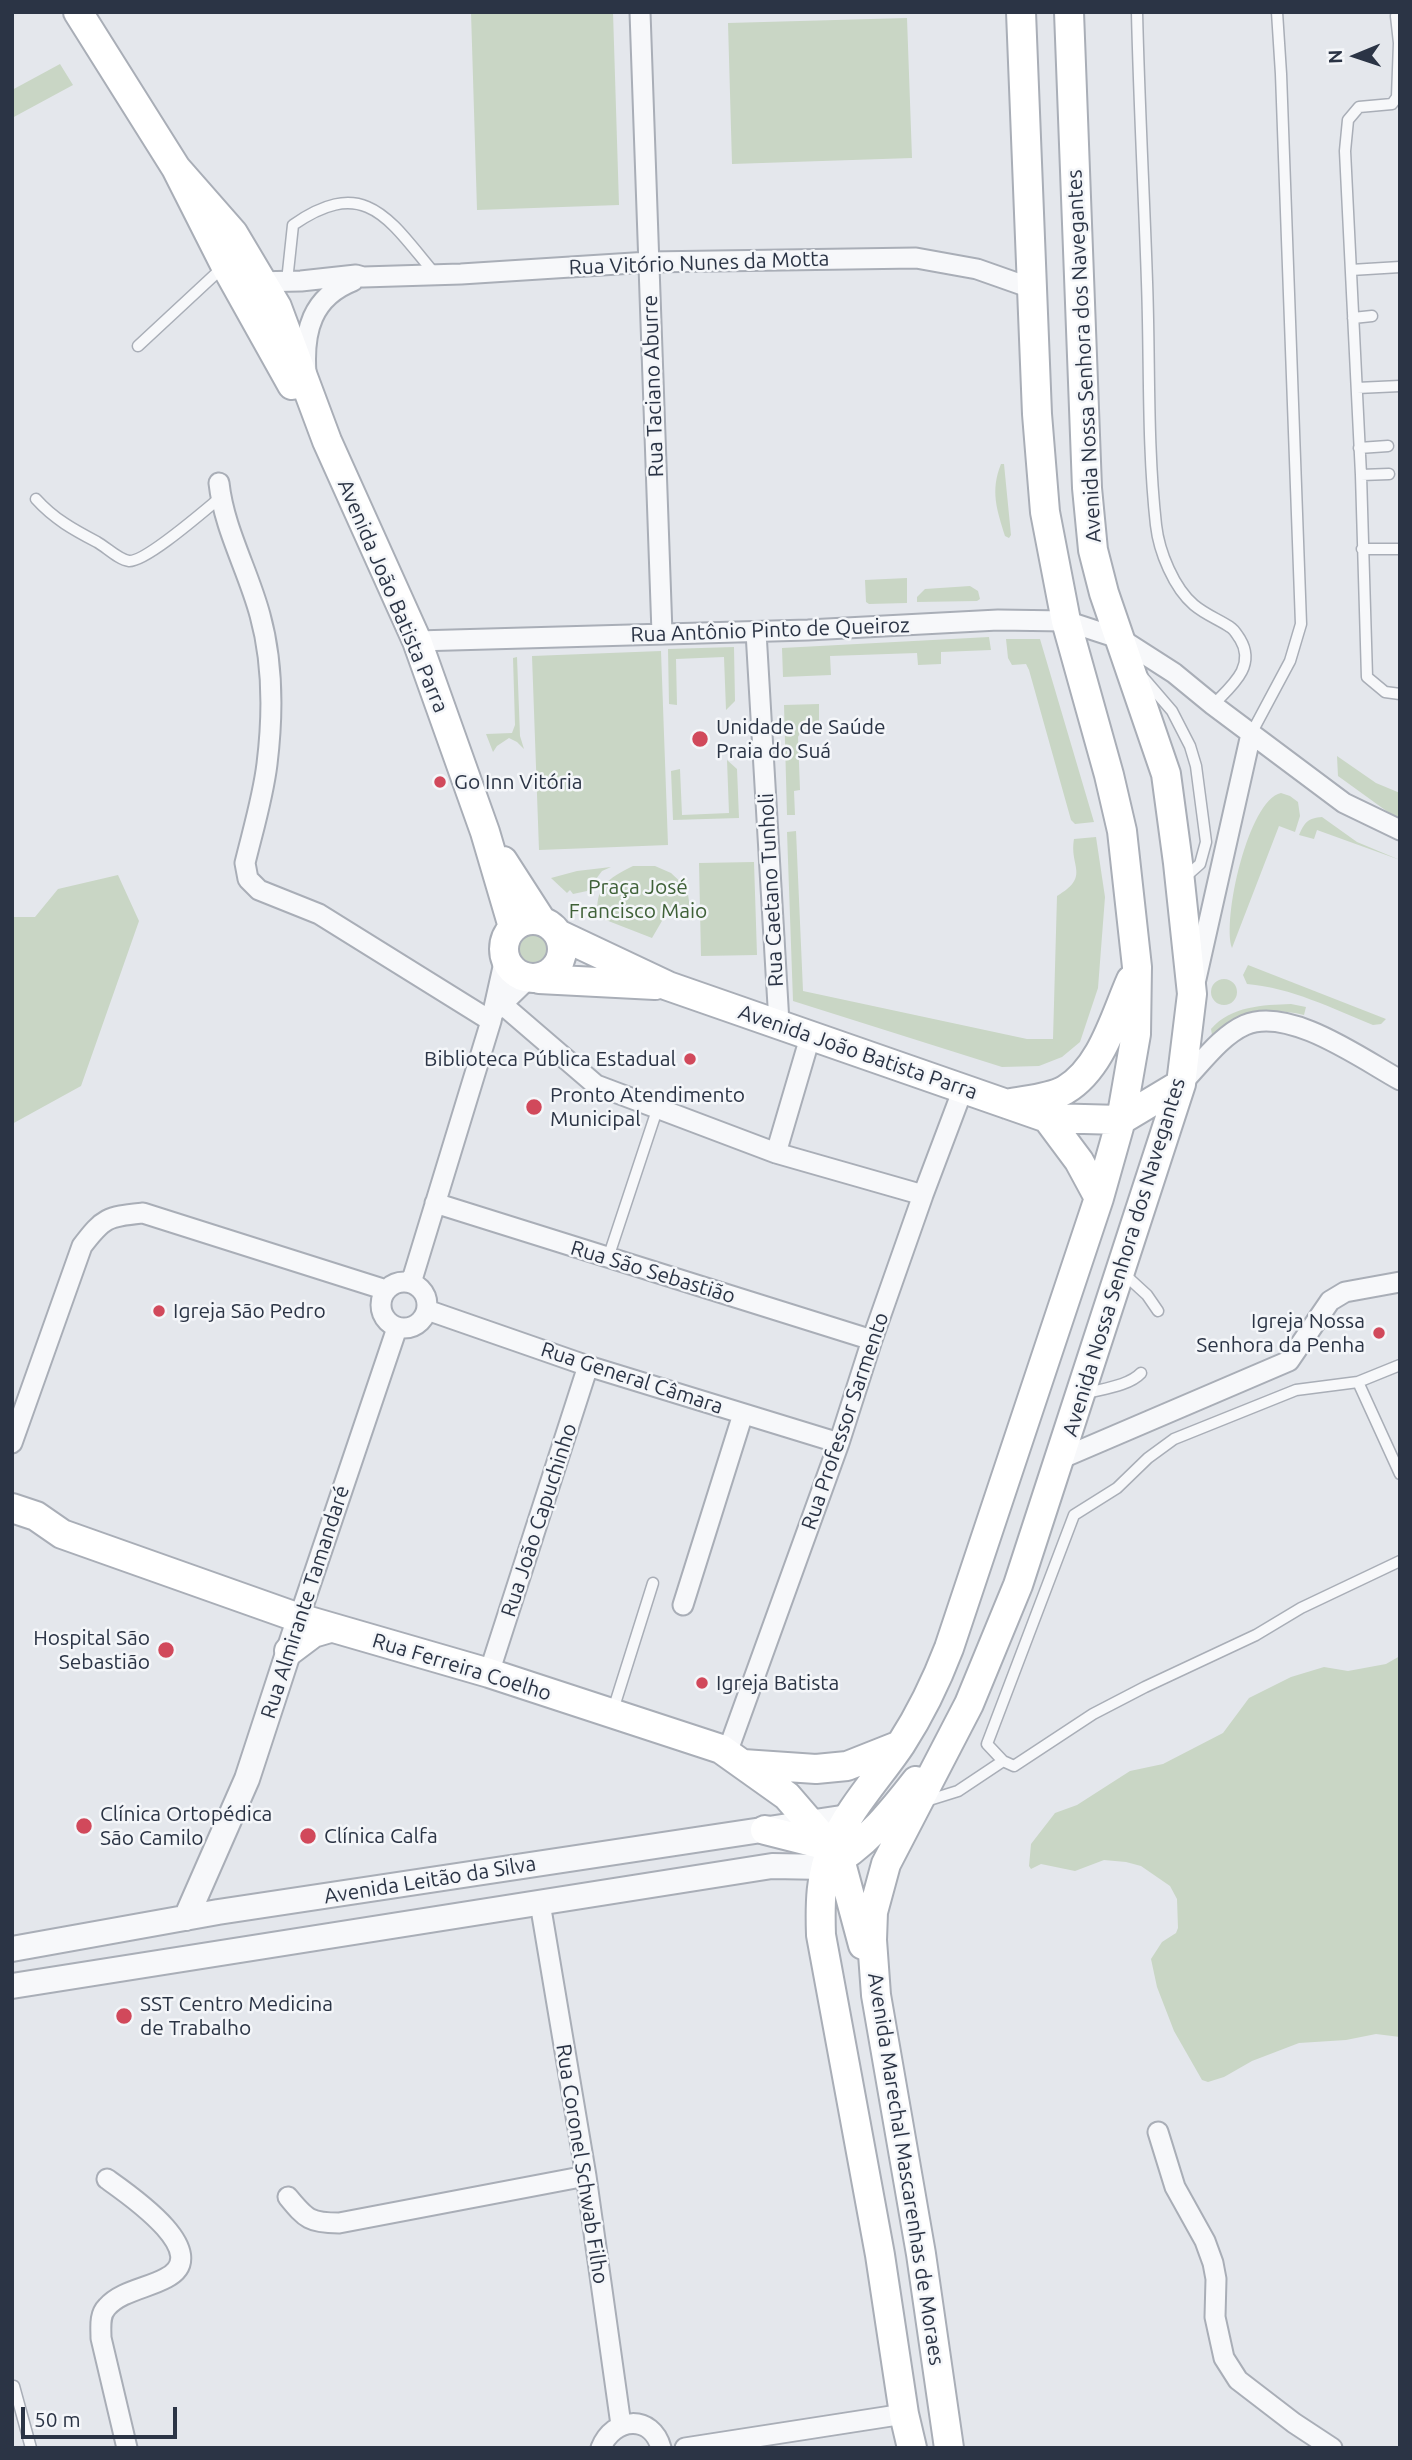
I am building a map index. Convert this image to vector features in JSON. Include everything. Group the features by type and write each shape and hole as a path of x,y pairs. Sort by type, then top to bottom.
{"main road":[{"name":"Avenida João Batista Parra","path":"78,12 176,168 230,274 281,366 327,441"},
{"name":"Avenida Nossa Senhora dos Navegantes","path":"848,1817 900,1745 932,1690 949,1648 1099,1198 1121,1120 1136,1034 1136,967 1122,831 1066,621 1045,513 1037,414 1021,12"},
{"name":"Avenida Nossa Senhora dos Navegantes","path":"951,1739 969,1704 1018,1585 1121,1271 1181,1084 1192,994 1166,774 1104,593 1093,550 1087,488 1069,12"},
{"name":"Avenida João Batista Parra","path":"176,168 276,281 277,307 327,441 417,641 485,832 513,927"},
{"name":"Avenida João Batista Parra","path":"485,832 550,928 668,986 1047,1118 1121,1120"},
{"path":"528,920 550,928 563,948 561,960 551,973 533,979 514,971 505,958 504,945 513,927 528,920"},
{"path":"1006,1104 1050,1096 1066,1089 1086,1070 1098,1055 1136,967"},
{"name":"Avenida João Batista Parra","path":"533,979 668,986"},
{"path":"1121,1120 1181,1084"},
{"path":"1047,1118 1079,1161 1099,1198"},
{"name":"Rua Ferreira Coelho","path":"12,1508 36,1516 62,1534"},
{"name":"Rua Ferreira Coelho","path":"12,1528 62,1534 299,1618 489,1673 612,1713 735,1758 787,1796 810,1822 833,1858"},
{"path":"289,1651 313,1633 330,1628"},
{"path":"765,1830 833,1858 858,1845 905,1796 951,1739"},
{"name":"Avenida Marechal Mascarenhas de Moraes","path":"949,2448 921,2254 876,1995 872,1940 873,1912 886,1864 951,1739"},
{"path":"735,1758 816,1769 846,1766 900,1745"},
{"name":"Avenida Marechal Mascarenhas de Moraes","path":"848,1817 820,1903 821,1935 880,2255 904,2414 912,2448"},
{"path":"833,1858 876,1995"}],"street":[{"name":"Rua Taciano Aburre","path":"640,12 662,633"},
{"name":"Rua Vitório Nunes da Motta","path":"230,274 276,281 356,275 436,275 649,262 916,258 977,269 1031,288"},
{"name":"Rua Vitório Nunes da Motta","path":"307,388 305,358 315,310 326,295 363,277"},
{"path":"220,490 233,542 260,615 267,649 271,707 267,765 245,863 248,879 259,890 319,914 496,1009 596,1085 776,1153 923,1195"},
{"name":"Rua Antônio Pinto de Queiroz","path":"417,641 756,632 998,620 1066,621 1174,673 1344,803 1400,830"},
{"name":"Rua Caetano Tunholi","path":"756,632 779,1023"},
{"path":"1192,994 1251,734"},
{"path":"411,1283 496,1009 505,958"},
{"path":"496,1009 533,979"},
{"path":"1181,1084 1229,1035 1245,1025 1260,1021 1279,1021 1303,1028 1400,1080"},
{"path":"776,1153 811,1034"},
{"name":"Rua Professor Sarmento","path":"735,1758 872,1340 963,1089"},
{"name":"Rua São Sebastião","path":"435,1203 872,1340"},
{"path":"12,1443 82,1245 96,1227 112,1216 143,1213 386,1290"},
{"path":"1060,1459 1289,1360 1330,1301 1345,1292 1400,1282"},
{"path":"411,1283 424,1293 427,1310 424,1317 412,1327 397,1328 383,1316 382,1298 386,1290 394,1284 411,1283"},
{"name":"Rua General Câmara","path":"427,1310 588,1366 839,1443"},
{"name":"Rua Almirante Tamandaré","path":"186,1918 247,1779 397,1328"},
{"name":"Rua João Capuchinho","path":"489,1673 588,1366"},
{"path":"683,1605 743,1414"},
{"name":"Avenida Leitão da Silva","path":"12,1949 218,1912 848,1817"},
{"name":"Avenida Leitão da Silva","path":"12,1986 833,1858"},
{"path":"205,1874 218,1912 234,1939 246,1949"},
{"name":"Rua Coronel Schwab Filho","path":"540,1903 586,2176 621,2425"},
{"path":"1158,2132 1175,2187 1205,2241 1213,2263 1216,2279 1215,2317 1224,2358 1238,2380 1332,2448"},
{"path":"288,2197 305,2218 320,2223 339,2223 586,2176"},
{"path":"107,2179 141,2203 177,2244 180,2252 177,2270 168,2277 116,2300 105,2308 101,2320 101,2338 127,2448"},
{"path":"685,2448 904,2414"},
{"path":"601,2448 604,2438 621,2425 632,2423 653,2431 661,2448"}],"lane":[{"path":"1137,12 1147,280 1149,430 1157,531 1167,564 1178,584 1200,610 1233,628 1243,644 1246,660 1241,676 1213,705"},
{"path":"1251,734 1290,661 1301,624 1277,12"},
{"path":"1398,12 1399,83 1396,104 1359,107 1348,120 1345,151 1361,475 1367,677 1385,692 1400,694"},
{"path":"276,281 293,225 313,211 336,205 355,204 370,206 386,216 436,275"},
{"path":"1351,270 1400,267"},
{"path":"138,346 230,274"},
{"path":"1353,317 1373,316"},
{"path":"1357,388 1400,386"},
{"path":"1359,448 1388,446"},
{"path":"1361,475 1389,474"},
{"path":"36,499 64,524 108,547 125,560 138,559 149,553 220,490"},
{"path":"1362,549 1399,549"},
{"path":"608,1258 657,1110"},
{"path":"1121,1271 1147,1295 1158,1311"},
{"path":"1400,1365 1358,1382 1296,1390 1174,1439 1148,1458 1117,1488 1074,1515 987,1744 1003,1761 1014,1766 1093,1714 1256,1635 1301,1608 1400,1562"},
{"path":"1080,1395 1128,1381 1141,1373"},
{"path":"1358,1382 1400,1474"},
{"path":"612,1713 653,1583"},
{"path":"917,1804 957,1791 1003,1761"},
{"path":"14,2386 31,2448"}],"green space":[{"path":"471,12 613,12 619,205 477,210"},
{"path":"907,18 912,158 732,164 728,23"},
{"path":"60,64 73,85 12,118 12,90"},
{"path":"1001,464 1004,464 1011,535 1009,538 1005,536 999,518 995,492"},
{"path":"907,578 907,603 866,602 865,580"},
{"path":"970,586 978,591 980,599 977,601 917,602 917,597 925,589"},
{"path":"989,637 991,650 941,652 941,664 918,665 917,653 830,656 831,675 783,677 782,648"},
{"path":"1006,639 1040,639 1094,822 1075,824 1071,820 1029,670 1026,664 1012,665 1008,658"},
{"path":"734,647 735,701 726,710 724,657 676,659 677,705 669,704 668,649"},
{"path":"661,651 668,845 539,850 532,656"},
{"path":"517,657 520,736 524,749 509,738 493,752 486,734 512,733 515,725 513,658"},
{"path":"819,704 819,722 801,731 798,737 800,790 794,791 795,815 787,815 784,705"},
{"path":"1337,756 1376,783 1400,793 1400,818 1338,776"},
{"path":"727,760 737,769 739,818 673,820 671,771 680,769 682,815 729,813"},
{"path":"1281,793 1298,802 1300,816 1295,832 1279,826 1232,948 1231,913 1240,863 1258,816 1269,801"},
{"path":"1322,817 1357,842 1400,860 1317,830 1314,839 1299,835 1308,821"},
{"path":"796,831 803,991 1027,1039 1053,1039 1057,896 1073,883 1076,877 1074,839 1096,837 1105,897 1098,988 1080,1042 1062,1057 1039,1066 1002,1067 793,1001 787,832"},
{"path":"754,862 757,955 701,956 699,863"},
{"name":"Praça José Francisco Maio","path":"633,866 655,866 671,873 687,888 692,921 686,913 675,911 666,914 652,938 598,917 598,898 605,885"},
{"path":"611,867 602,871 587,891 573,894 570,890 567,893 551,878 577,871"},
{"path":"118,875 139,921 81,1086 12,1124 12,917 35,917 58,889"},
{"path":"534,932 547,937 552,950 547,963 534,968 521,963 516,950 521,937"},
{"path":"1248,965 1386,1019 1381,1024 1373,1025 1296,994 1247,984 1243,975"},
{"path":"1224,979 1233,983 1237,992 1233,1001 1224,1005 1215,1001 1211,992 1215,983"},
{"path":"1291,1004 1306,1007 1304,1015 1278,1011 1256,1014 1212,1035 1211,1029 1219,1021 1238,1011 1259,1006"},
{"path":"1400,1656 1400,2037 1376,2034 1346,2040 1299,2043 1252,2061 1224,2077 1208,2082 1202,2080 1174,2031 1157,1987 1151,1959 1162,1942 1176,1933 1178,1928 1177,1899 1170,1886 1141,1866 1126,1862 1104,1860 1075,1871 1041,1864 1031,1869 1031,1844 1055,1813 1077,1805 1130,1771 1163,1764 1223,1733 1249,1698 1291,1677 1324,1667 1348,1671 1386,1664"}],"place":[{"name":"Unidade de Saúde Praia do Suá","path":"700,739"},
{"name":"Go Inn Vitória","path":"440,782"},
{"name":"Biblioteca Pública Estadual","path":"690,1059"},
{"name":"Pronto Atendimento Municipal","path":"534,1107"},
{"name":"Igreja São Pedro","path":"159,1311"},
{"name":"Igreja Nossa Senhora da Penha","path":"1379,1333"},
{"name":"Hospital São Sebastião","path":"166,1650"},
{"name":"Igreja Batista","path":"702,1683"},
{"name":"Clínica Ortopédica São Camilo","path":"84,1826"},
{"name":"Clínica Calfa","path":"308,1836"},
{"name":"SST Centro Medicina de Trabalho","path":"124,2016"}]}
